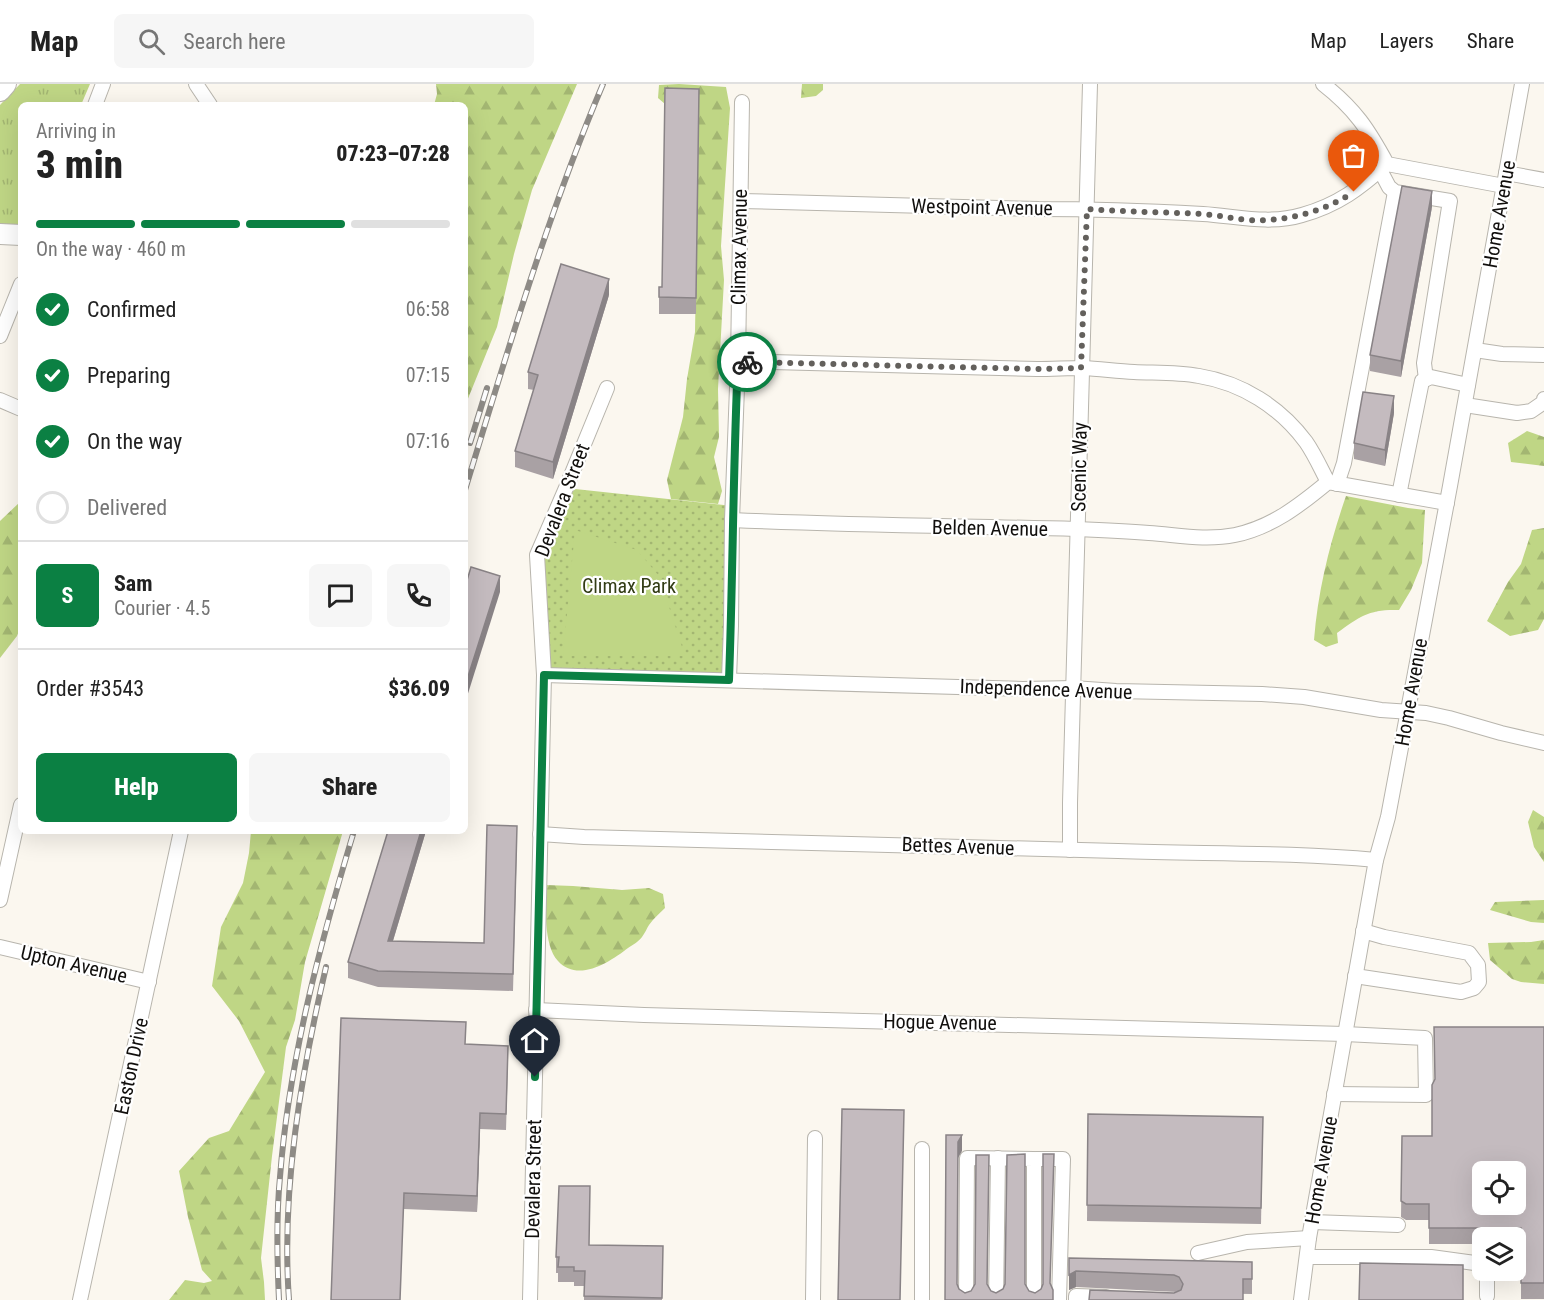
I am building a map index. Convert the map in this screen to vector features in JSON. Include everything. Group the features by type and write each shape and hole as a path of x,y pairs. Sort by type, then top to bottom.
{"highway":[{"path":"0,91 6,84"},
{"path":"0,234 18,235"}],"street":[{"path":"96,102 103,84"},
{"path":"196,84 208,102"},
{"name":"Scenic Way","path":"1070,850 1090,84"},
{"path":"1323,84 1342,99 1359,118 1384,167 1389,187 1395,192 1450,201"},
{"name":"Home Avenue","path":"1301,1300 1312,1222 1376,860 1388,817 1522,84"},
{"name":"Climax Avenue","path":"729,680 738,361 742,102"},
{"path":"1384,167 1455,177 1544,180"},
{"name":"Westpoint Avenue","path":"741,201 1087,209 1205,214 1247,220 1272,220 1302,215 1342,199 1365,184 1384,167"},
{"path":"1426,379 1424,363 1455,177"},
{"path":"1333,483 1344,463 1395,192"},
{"path":"0,336 18,291"},
{"path":"1475,350 1502,354 1544,355"},
{"path":"738,361 1037,369 1081,368 1198,376 1239,388 1274,409 1294,428 1333,483 1447,503"},
{"path":"1399,495 1422,381 1431,377 1468,385"},
{"name":"Devalera Street","path":"530,1300 544,675 537,555 607,388"},
{"path":"1465,405 1517,413 1531,411 1544,402 1544,399"},
{"path":"0,400 18,409"},
{"name":"Belden Avenue","path":"732,520 1077,529 1150,532 1191,538 1212,538 1254,530 1275,521 1333,483"},
{"name":"Independence Avenue","path":"544,675 1262,694 1304,697 1381,710 1426,713 1544,743"},
{"path":"0,900 18,819"},
{"name":"Easton Drive","path":"80,1300 180,834"},
{"name":"Bettes Avenue","path":"540,834 1333,856 1376,860"},
{"path":"1355,976 1461,992 1474,988 1479,982 1478,965 1469,953 1364,931"},
{"name":"Upton Avenue","path":"0,947 149,982"},
{"name":"Hogue Avenue","path":"536,1010 1425,1038 1425,1095 1334,1094"},
{"path":"813,1300 815,1138"},
{"path":"922,1149 922,1300"},
{"path":"966,1300 967,1158 998,1158 1063,1159 1059,1300"},
{"path":"996,1300 998,1158"},
{"path":"1034,1159 1034,1300"},
{"path":"1312,1222 1398,1225"},
{"path":"1198,1253 1247,1242 1310,1239"},
{"path":"1307,1257 1431,1257 1472,1263"},
{"path":"1487,1296 1488,1281"},
{"path":"1076,1300 1076,1296 1120,1298"}],"green space":[{"path":"20,84 90,84 82,102 18,102 18,225 0,224 0,105"},
{"path":"436,84 577,84 532,190 497,327 468,399 468,102 435,102"},
{"path":"802,84 823,84 823,90 816,96 801,98"},
{"path":"659,85 726,87 730,108 721,246 724,280 718,389 719,437 714,457 722,491 718,504 671,499 667,480 683,417 695,332 699,106 665,104 658,98"},
{"path":"1527,431 1544,437 1544,466 1511,462 1508,443"},
{"name":"Climax Park","path":"566,488 733,506 729,679 544,675 537,555"},
{"path":"1346,496 1425,510 1422,563 1411,590 1399,610 1373,612 1359,618 1337,633 1338,643 1326,647 1314,640 1318,603"},
{"path":"18,504 18,634 0,658 0,521"},
{"path":"1544,528 1544,619 1538,630 1510,636 1487,621 1508,582 1521,564 1532,530"},
{"path":"575,530 637,550 659,576 685,656 563,656"},
{"path":"1533,810 1544,817 1544,862 1534,847 1528,822"},
{"path":"251,834 342,834 305,962 295,1020 286,1047 261,1258 265,1300 169,1300 185,1280 204,1283 212,1281 202,1270 179,1171 209,1138 229,1131 265,1072 239,1021 212,986 221,927 243,883"},
{"path":"546,885 622,890 649,888 663,894 665,908 651,922 636,943 594,968 575,970 566,967 553,954 546,924"},
{"path":"1544,900 1544,923 1531,922 1490,910 1495,902"},
{"path":"1544,940 1544,984 1512,979 1490,960 1488,943"}],"building":[{"path":"665,88 699,89 696,298 659,297 659,287 662,287"},
{"path":"1402,186 1432,191 1401,361 1370,355"},
{"path":"561,264 609,279 553,462 515,451 538,375 528,372"},
{"path":"1363,392 1394,396 1385,450 1354,443"},
{"path":"471,567 500,576 468,677 468,577"},
{"path":"487,825 517,826 513,974 378,971 348,962 387,834 420,834 388,941 484,943"},
{"path":"341,1018 466,1022 465,1044 508,1046 506,1114 480,1113 477,1196 404,1193 400,1300 331,1300"},
{"path":"1434,1027 1544,1027 1544,1283 1521,1283 1521,1281 1526,1281 1526,1227 1429,1228 1429,1204 1406,1204 1401,1201 1402,1136 1432,1136 1432,1085 1435,1079"},
{"path":"842,1109 904,1110 900,1300 838,1300"},
{"path":"1088,1114 1263,1117 1261,1208 1087,1205"},
{"path":"946,1135 962,1135 958,1142 957,1284 959,1289 965,1293 971,1291 975,1284 976,1155 989,1155 987,1284 991,1291 996,1293 1003,1289 1005,1284 1007,1155 1025,1154 1025,1284 1029,1291 1035,1293 1041,1289 1043,1284 1043,1154 1054,1154 1050,1283 1053,1300 945,1300"},
{"path":"559,1186 590,1186 589,1245 663,1246 662,1298 584,1296 585,1271 574,1271 574,1267 558,1267 559,1257 556,1257"},
{"path":"1069,1258 1252,1262 1252,1279 1243,1279 1243,1300 1089,1300 1090,1290 1174,1293 1181,1290 1183,1284 1179,1277 1174,1275 1076,1271 1069,1275"},
{"path":"1360,1263 1463,1265 1463,1300 1359,1300"}],"railway":[{"path":"468,480 546,234 603,84"},
{"path":"470,443 487,388"},
{"path":"279,1300 278,1208 284,1133 298,1046 308,1002 329,916 353,834"},
{"path":"289,1300 288,1217 295,1133 301,1091 326,967"}],"way so far":[{"path":"747,362 1081,368 1087,209 1205,214 1247,220 1288,219 1332,205 1354,192"}],"route":[{"path":"535,1077 544,675 729,680 738,361 747,362"}]}
